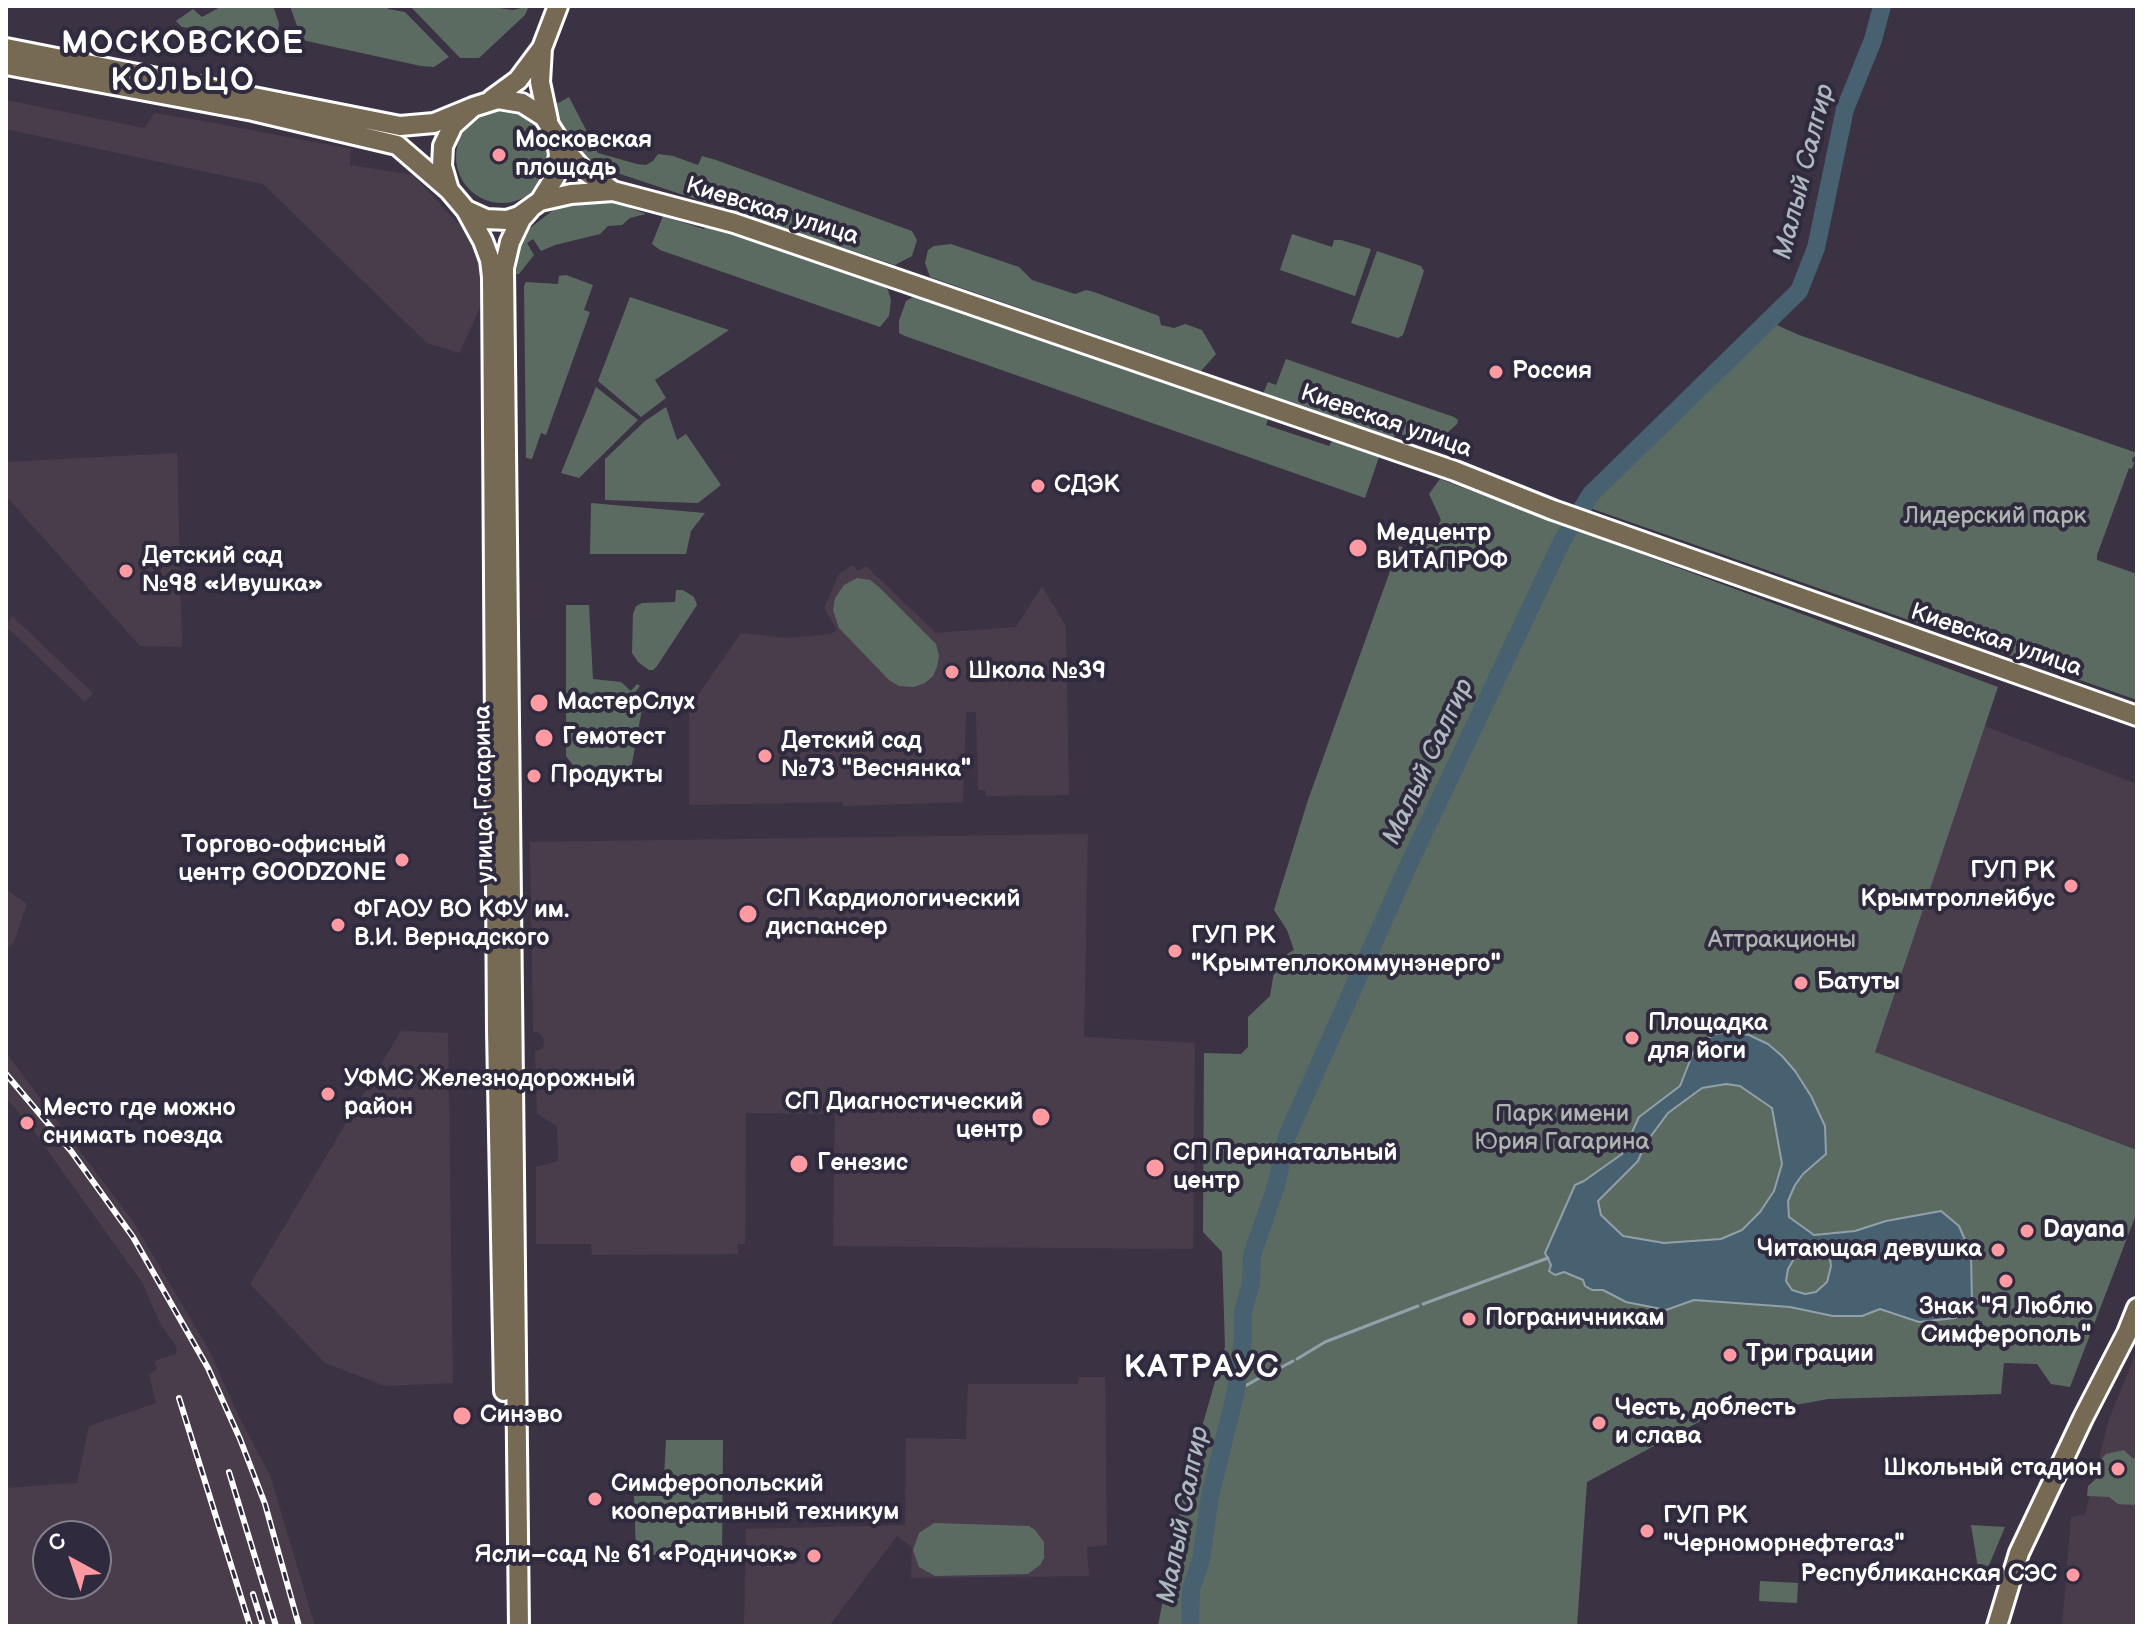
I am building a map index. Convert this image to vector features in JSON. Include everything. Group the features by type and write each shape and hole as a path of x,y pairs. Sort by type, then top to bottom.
{"main road":[{"path":"449,190 443,172 443,146 453,125 518,80 542,48 558,6"},
{"path":"6,48 400,126 434,123 481,104 506,99 537,111 549,123"},
{"path":"6,65 253,111 397,145 449,190 466,210 486,219 497,220 519,216 535,205 552,184 557,170 557,141 549,123 540,82 542,48"},
{"name":"Киевская улица","path":"557,141 582,169 613,191"},
{"name":"Киевская улица","path":"535,205 571,194 613,191 734,223 1455,471 1553,510 2137,716"},
{"name":"улица Гагарина","path":"519,1626 504,268 513,234 521,219 535,205"},
{"name":"улица Гагарина","path":"466,210 483,241 492,277 497,1031 507,1626"},
{"path":"1997,1626 2019,1553 2137,1308"}],"shaded area":[{"path":"6,100 144,128 155,113 209,122 351,149 350,165 413,175 477,244 483,264 484,299 459,353 427,343 263,184 6,129"},
{"name":"Детский сад №98 «Ивушка»","path":"177,453 182,647 140,646 6,496 6,462"},
{"path":"853,565 858,571 866,566 936,633 1016,627 1042,586 1066,626 1069,795 986,796 985,790 978,790 976,712 966,712 963,802 843,806 842,802 689,805 689,708 741,633 788,638 831,634 837,630 824,608 839,574"},
{"path":"12,616 93,693 85,702 6,626"},
{"path":"1984,726 2137,784 2137,1150 1875,1052"},
{"path":"1088,834 1084,1037 1195,1043 1193,1249 833,1246 835,1114 746,1113 745,1244 738,1244 738,1254 592,1255 591,1244 536,1244 536,1167 558,1161 557,1126 537,1114 535,1051 543,1048 544,1039 538,1032 533,1032 530,842"},
{"path":"6,889 27,904 14,942 6,950"},
{"path":"401,1031 448,1033 453,1383 385,1386 325,1363 250,1284"},
{"path":"6,1053 132,1220 209,1350 270,1475 315,1626 6,1626 6,1488 77,1483 89,1426 156,1403 149,1374 157,1369 154,1361 176,1354 177,1348 160,1323 143,1284 6,1097"},
{"path":"2137,1350 2137,1626 2062,1626 2071,1517 2085,1514 2109,1419"},
{"path":"1079,1377 1105,1377 1107,1545 1087,1547 1089,1576 911,1578 912,1547 897,1536 829,1626 744,1626 746,1529 905,1525 906,1438 966,1439 968,1384 1078,1384"}],"green space":[{"path":"222,6 273,6 279,23 278,32 275,35 218,32 182,27 176,21 193,9 202,17"},
{"path":"290,6 388,6 388,9 405,12 449,57 434,67 421,66 302,40"},
{"path":"410,6 485,6 513,10 529,6 525,15 479,58 460,58"},
{"path":"569,97 598,153 646,165 658,154 698,165 702,156 716,160 912,231 917,240 912,256 895,265 593,165 574,149 551,107"},
{"name":"Московская площадь","path":"502,111 520,115 534,125 544,139 548,157 544,175 534,189 520,199 502,203 484,199 470,189 460,175 456,157 460,139 470,125 484,115"},
{"path":"591,200 615,202 646,214 630,218 622,225 608,226 600,234 541,251 533,239 527,243 534,255 516,274 518,249 530,228 557,207"},
{"path":"663,216 704,229 708,224 881,283 888,290 891,300 889,316 880,327 660,250 652,244"},
{"path":"1292,234 1332,247 1334,240 1341,240 1371,249 1355,296 1280,270"},
{"path":"951,244 1019,267 1032,280 1075,294 1086,290 1094,292 1159,316 1161,325 1174,328 1185,324 1202,330 1216,354 1201,371 930,277 925,263 928,250"},
{"path":"1377,251 1421,266 1424,271 1403,335 1398,338 1351,323"},
{"path":"566,275 593,285 584,310 590,312 546,435 541,433 532,459 526,458 524,286 526,282 558,284 559,276"},
{"path":"630,297 729,330 655,380 666,398 641,417 598,381"},
{"path":"913,297 938,303 1268,419 1266,425 1329,446 1332,441 1379,457 1365,498 905,336 899,333 899,321 906,301"},
{"name":"Лидерский парк","path":"1770,322 1799,335 2137,453 2097,560 2137,574 2137,700 1587,507 1590,496"},
{"path":"1286,359 1454,417 1458,420 1457,424 1445,435 1424,440 1417,441 1401,434 1390,438 1263,394 1268,382 1276,385"},
{"path":"596,387 638,420 579,478 561,473"},
{"path":"666,407 677,440 686,434 721,485 698,503 605,500 605,459 645,421"},
{"name":"Парк имени Юрия Гагарина","path":"1440,479 1998,687 1875,1052 2137,1150 2137,1212 2070,1387 2051,1384 2037,1364 2004,1363 2001,1394 1828,1399 1741,1415 1708,1417 1587,1482 1577,1626 1158,1626 1184,1489 1225,1347 1222,1252 1203,1232 1204,1053 1241,1054 1248,1047 1248,1017 1270,996 1276,960 1294,950 1287,930 1274,910 1308,800 1399,546 1407,549 1434,531 1441,520 1429,494"},
{"path":"591,503 705,513 691,531 686,554 590,554"},
{"path":"857,578 870,580 879,587 936,644 939,656 937,667 925,683 914,687 899,686 889,680 839,628 833,610 835,598 844,585"},
{"path":"676,590 683,590 694,597 697,605 657,666 649,670 632,653 633,614 636,606 642,603 675,602"},
{"path":"566,605 589,605 593,679 621,682 631,691 637,684 640,686 631,698 642,709 631,769 585,772 576,769 566,756"},
{"path":"666,1440 723,1440 722,1555 636,1553 634,1496 663,1496"},
{"name":"Школьный стадион","path":"2124,1450 2137,1459 2137,1505 2118,1504 2109,1497 2087,1496 2088,1486 2097,1478 2100,1460 2106,1454"},
{"path":"934,1523 1029,1526 1044,1542 1044,1558 1028,1574 935,1576 919,1567 913,1550 919,1533"},
{"path":"1971,1525 2005,1527 1984,1577 1979,1574"},
{"path":"1760,1581 1798,1583 1797,1603 1759,1601"}],"water":[{"path":"1731,1032 1749,1035 1768,1044 1795,1071 1825,1126 1826,1154 1795,1185 1788,1201 1789,1217 1814,1235 1855,1231 1886,1221 1941,1211 1959,1226 1971,1254 1972,1302 1962,1313 1955,1318 1919,1322 1880,1309 1862,1316 1833,1316 1790,1307 1694,1300 1666,1310 1626,1302 1603,1290 1592,1290 1585,1286 1583,1280 1564,1272 1555,1275 1549,1271 1551,1265 1545,1253 1575,1185 1622,1154 1639,1117 1680,1086 1693,1053 1701,1042 1715,1034","holes":["1726,1084 1740,1086 1772,1108 1782,1164 1774,1191 1760,1212 1742,1230 1721,1239 1664,1243 1623,1236 1601,1215 1598,1201 1638,1161 1645,1144 1668,1113 1702,1088","1814,1248 1824,1250 1830,1258 1827,1282 1816,1292 1805,1294 1792,1290 1786,1281 1788,1269 1795,1257"]}],"waterway":[{"name":"Малый Салгир","path":"1190,1626 1191,1589 1201,1560 1210,1496 1236,1391 1252,1255 1276,1186 1287,1136 1408,866 1562,541 1591,494 1799,291 1816,248 1845,109 1873,40 1882,6"},
{"path":"1423,1304 1548,1258"},
{"path":"1297,1359 1325,1342 1418,1306"},
{"path":"1267,1375 1293,1361"},
{"path":"1236,1391 1263,1376"}],"railway":[{"path":"6,1074 71,1151 133,1237 208,1368 265,1504 299,1626"},
{"path":"179,1398 250,1626"},
{"path":"229,1472 276,1626"},
{"path":"253,1594 263,1626"}],"place":[{"name":"Московская площадь","path":"499,155"},
{"name":"Россия","path":"1496,372"},
{"name":"СДЭК","path":"1038,486"},
{"name":"Медцентр ВИТАПРОФ","path":"1358,548"},
{"name":"Детский сад №98 «Ивушка»","path":"126,571"},
{"name":"Школа №39","path":"952,672"},
{"name":"МастерСлух","path":"539,703"},
{"name":"Гемотест","path":"544,738"},
{"name":"Детский сад №73 \"Веснянка\"","path":"765,756"},
{"name":"Продукты","path":"534,776"},
{"name":"Торгово-офисный центр GOODZONE","path":"402,860"},
{"name":"ГУП РК Крымтроллейбус","path":"2071,886"},
{"name":"СП Кардиологический диспансер","path":"748,914"},
{"name":"ФГАОУ ВО КФУ им. В.И. Вернадского","path":"338,925"},
{"name":"ГУП РК \"Крымтеплокоммунэнерго\"","path":"1175,951"},
{"name":"Батуты","path":"1801,983"},
{"name":"Площадка для йоги","path":"1632,1038"},
{"name":"УФМС Железнодорожный район","path":"328,1094"},
{"name":"СП Диагностический центр","path":"1041,1117"},
{"name":"Место где можно снимать поезда","path":"27,1123"},
{"name":"Генезис","path":"799,1164"},
{"name":"СП Перинатальный центр","path":"1155,1168"},
{"name":"Dayana","path":"2027,1231"},
{"name":"Читающая девушка","path":"1998,1250"},
{"name":"Знак \"Я Люблю Симферополь\"","path":"2006,1281"},
{"name":"Пограничникам","path":"1469,1319"},
{"name":"Три грации","path":"1730,1355"},
{"name":"Синэво","path":"462,1416"},
{"name":"Честь, доблесть и слава","path":"1599,1423"},
{"name":"Школьный стадион","path":"2118,1469"},
{"name":"Симферопольский кооперативный техникум","path":"595,1499"},
{"name":"ГУП РК \"Черноморнефтегаз\"","path":"1647,1531"},
{"name":"Ясли–сад № 61 «Родничок»","path":"814,1556"},
{"name":"Республиканская СЭС","path":"2073,1575"}],"district":[{"name":"МОСКОВСКОЕ КОЛЬЦО","path":"183,64"},
{"name":"КАТРАУС","path":"1202,1369"}],"park label":[{"name":"Аттракционы","path":"1782,941"}]}
